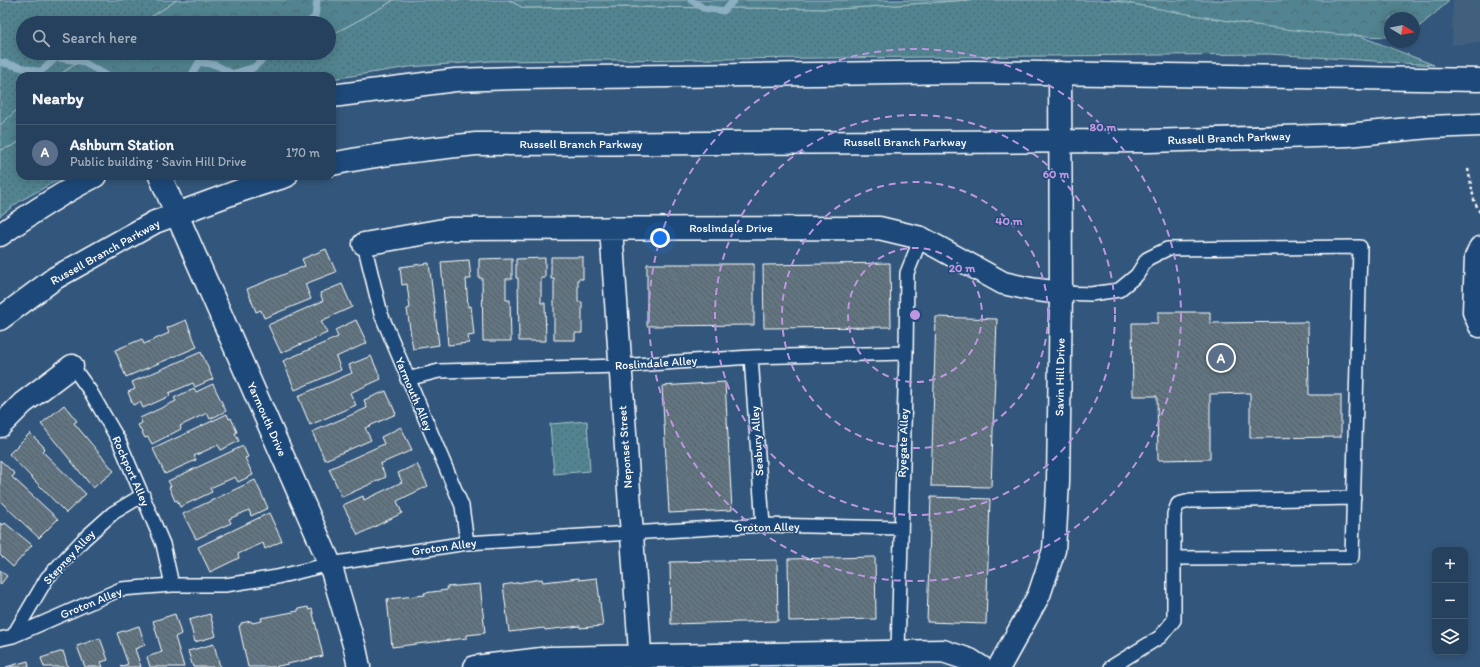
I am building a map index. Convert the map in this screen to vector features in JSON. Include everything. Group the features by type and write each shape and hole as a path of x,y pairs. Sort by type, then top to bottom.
{"street":[{"path":"336,95 455,80 515,78 973,72 1480,80"},
{"name":"Savin Hill Drive","path":"999,667 1039,595 1054,550 1058,482 1061,293 1060,73"},
{"name":"Russell Branch Parkway","path":"336,163 362,157 476,144 1148,141 1348,135 1429,127 1480,126"},
{"path":"0,235 62,193 87,180"},
{"name":"Yarmouth Drive","path":"162,180 330,564 355,648 359,667"},
{"name":"Russell Branch Parkway","path":"0,319 55,278 155,222 273,180"},
{"name":"Neponset Street","path":"611,228 640,662"},
{"name":"Roslindale Drive","path":"364,244 449,229 879,228 921,238 1002,283 1030,289 1061,293"},
{"path":"1480,248 1476,257 1474,312 1480,326"},
{"path":"0,426 23,403 72,366"},
{"path":"475,667 550,658 640,662 898,651 943,651 970,660 981,667"}],"lane":[{"name":"Ryegate Alley","path":"898,651 907,273 921,238"},
{"name":"Yarmouth Alley","path":"364,244 381,314 407,379 462,506 466,543"},
{"path":"1061,293 1091,294 1120,290 1137,275 1147,259 1167,249 1360,247 1352,557 1175,558"},
{"name":"Roslindale Alley","path":"407,379 439,371 620,366 751,357 906,353"},
{"name":"Seabury Alley","path":"751,357 763,526"},
{"name":"Rockport Alley","path":"72,366 90,391 119,441 163,544 172,585"},
{"name":"Stepney Alley","path":"6,637 47,578 84,539 113,513 143,495"},
{"path":"1111,667 1160,637 1174,620 1174,514 1178,504 1190,501 1354,498"},
{"name":"Groton Alley","path":"6,637 121,589 172,585 225,585 277,577 330,564 466,543 763,526 901,528"}],"path":[{"path":"1468,169 1474,200 1480,213"}],"shaded area":[{"path":"1453,0 1480,0 1480,42 1452,45"}],"green space":[{"path":"0,0 177,0 153,16 16,16 16,60 83,60 63,72 16,72 16,111 0,125"},
{"path":"177,0 394,0 336,32 336,16 153,16"},
{"path":"394,0 509,0 523,8 631,7 838,9 968,0 1111,0 1247,24 1360,36 1384,45 1384,48 1391,48 1434,65 1270,54 491,61 409,67 336,78 336,72 229,72 269,60 336,60 336,32"},
{"path":"509,0 968,0 838,9 631,7 523,8"},
{"path":"1111,0 1448,0 1448,2 1420,26 1420,12 1384,12 1384,37 1320,33 1215,19"},
{"path":"83,60 269,60 229,72 63,72"},
{"path":"16,111 16,144 0,150 0,125"},
{"path":"16,144 16,180 58,180 20,201 0,216 0,150"},
{"path":"587,421 590,471 554,474 550,424"}],"building":[{"path":"326,249 336,272 305,284 311,299 264,318 261,310 256,312 247,289 305,266 302,259"},
{"path":"551,257 583,257 583,279 578,279 578,302 582,302 582,333 575,333 575,340 554,340 554,279 551,279"},
{"path":"512,258 512,279 506,279 506,300 510,300 511,341 483,341 482,278 479,278 479,259"},
{"path":"545,258 545,278 541,278 541,303 545,303 546,341 519,341 518,278 516,278 516,259"},
{"path":"469,260 471,279 466,279 468,307 471,306 474,335 468,336 469,343 448,345 441,262"},
{"path":"429,263 439,345 413,349 407,309 410,308 407,284 402,285 400,267"},
{"path":"890,263 891,327 764,328 763,265"},
{"path":"647,264 754,264 754,325 647,326"},
{"path":"342,284 352,307 321,321 327,333 281,353 268,325 323,301 320,293"},
{"path":"1158,312 1210,312 1210,323 1308,322 1309,395 1341,395 1341,437 1250,438 1250,393 1210,394 1210,459 1158,460 1157,396 1133,396 1132,323 1158,323"},
{"path":"936,317 997,319 991,487 931,486"},
{"path":"186,320 197,347 126,377 115,350 142,339 144,344 169,333 167,328"},
{"path":"356,320 367,343 336,357 341,370 295,390 283,361 338,337 335,330"},
{"path":"201,352 213,379 195,387 193,383 169,393 170,396 143,408 140,402 133,405 128,392 135,389 132,382"},
{"path":"371,356 381,379 350,393 356,405 310,425 298,396 352,373 349,365"},
{"path":"725,382 732,510 669,513 662,386"},
{"path":"213,384 226,411 210,419 207,413 180,426 181,429 152,444 148,437 145,438 138,425 142,423 140,418 176,401 174,398 194,388 196,392"},
{"path":"386,391 396,414 365,428 371,440 325,460 312,432 367,408 364,400"},
{"path":"64,405 77,421 74,423 114,471 93,488 41,424"},
{"path":"227,414 229,419 231,418 239,441 221,450 218,445 194,456 196,460 165,474 153,449"},
{"path":"401,427 412,450 380,464 386,477 342,497 329,469 384,444 381,437"},
{"path":"30,433 45,448 42,451 86,494 66,513 9,454"},
{"path":"243,446 248,457 245,458 253,475 238,482 235,477 210,488 212,492 180,507 177,500 175,501 168,481"},
{"path":"0,460 15,474 12,477 58,519 39,538 0,501"},
{"path":"417,464 428,486 397,501 402,513 358,535 343,505 363,496 364,500 402,482 398,473"},
{"path":"255,480 268,508 251,516 249,510 229,519 231,523 196,539 183,514"},
{"path":"931,497 990,499 986,624 927,622"},
{"path":"269,513 282,541 265,549 263,543 238,554 239,558 210,572 198,547"},
{"path":"0,523 3,525 5,523 32,545 13,567 0,555"},
{"path":"875,557 876,619 789,621 788,559"},
{"path":"777,560 778,621 671,624 670,562"},
{"path":"0,570 7,576 0,585"},
{"path":"579,578 579,580 597,578 603,626 580,628 580,626 545,630 544,628 509,632 503,585 542,579 543,582"},
{"path":"480,584 485,633 467,635 467,638 392,647 387,599 425,595 424,593 447,590 446,587"},
{"path":"308,607 309,610 312,609 323,656 274,667 248,667 239,626 241,623 262,621 261,618 298,611 298,609"},
{"path":"175,614 181,634 175,637 184,667 150,667 147,657 162,652 153,621"},
{"path":"210,614 216,636 195,642 189,620"},
{"path":"139,626 145,645 135,649 141,667 120,667 128,664 117,633"},
{"path":"100,638 108,660 101,662 103,667 85,667 77,646"},
{"path":"214,644 220,667 193,667 188,651"},
{"path":"63,651 68,667 44,667 41,658"},
{"path":"28,661 29,667 6,667"}],"waterway":[{"path":"315,16 317,0"},
{"path":"691,0 703,8 724,11 734,0"},
{"path":"40,72 54,60"},
{"path":"73,60 81,61 101,72"},
{"path":"241,72 252,69 262,60"},
{"path":"0,62 40,72"},
{"path":"193,72 199,62 216,65 229,72"}],"place":[{"name":"Ashburn Station","path":"1221,358"}]}
